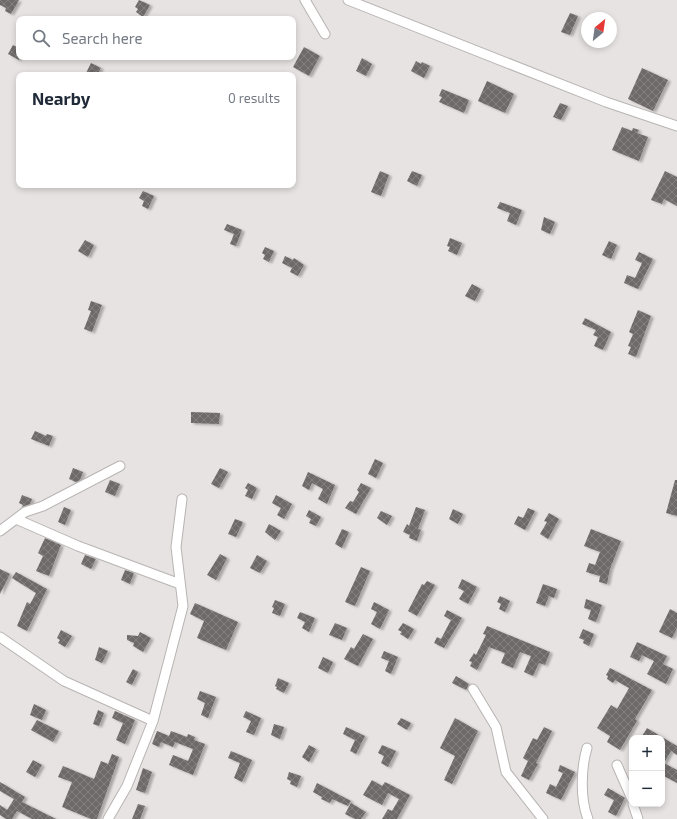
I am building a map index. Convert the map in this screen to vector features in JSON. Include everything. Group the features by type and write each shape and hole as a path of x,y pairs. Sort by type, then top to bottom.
{"street":[{"path":"305,0 325,34"},
{"path":"348,0 365,3 606,102 677,126"},
{"path":"0,531 25,512 42,506 120,466"},
{"path":"108,819 127,786 153,721 183,606 176,547 182,499"},
{"path":"16,519 78,546 180,584"},
{"path":"0,637 64,681 153,721"},
{"path":"473,689 496,727 506,772 543,819"},
{"path":"587,748 582,765 585,811 588,819"},
{"path":"617,765 629,792"},
{"path":"634,807 638,819"}],"building":[{"path":"0,0 19,0 11,14 5,11 6,8 0,5"},
{"path":"139,0 150,5 144,16 136,12 138,9 135,7"},
{"path":"570,13 578,16 570,35 561,32"},
{"path":"13,45 16,46 16,58 8,54"},
{"path":"304,47 320,56 309,76 293,67"},
{"path":"362,58 372,64 366,76 356,71"},
{"path":"416,61 430,66 424,78 411,71"},
{"path":"91,63 101,68 99,72 86,72"},
{"path":"642,68 668,80 653,111 628,99"},
{"path":"487,81 514,94 505,113 478,101"},
{"path":"442,89 469,100 464,113 439,102 442,97 439,96"},
{"path":"560,103 568,106 561,120 553,117"},
{"path":"622,127 632,131 633,128 639,130 637,133 648,137 639,161 612,150"},
{"path":"380,171 389,175 381,196 371,192"},
{"path":"412,171 422,175 417,186 407,181"},
{"path":"665,171 677,177 677,206 664,199 662,204 651,200"},
{"path":"143,191 154,196 148,209 142,206 144,201 139,198"},
{"path":"500,202 522,210 516,225 507,221 510,213 497,208"},
{"path":"544,217 555,222 550,234 541,230"},
{"path":"227,224 242,230 236,246 230,244 234,234 224,230"},
{"path":"450,238 462,243 457,255 448,251 450,247 447,246"},
{"path":"85,240 94,245 88,257 78,251"},
{"path":"609,241 617,245 611,259 602,255"},
{"path":"265,247 274,251 269,262 263,259 265,255 262,253"},
{"path":"639,252 653,259 638,289 624,283 627,275 635,278 642,263 635,260"},
{"path":"285,256 293,260 294,258 304,265 298,276 290,272 292,268 282,263"},
{"path":"472,284 481,289 475,301 465,296"},
{"path":"91,301 102,305 92,332 84,329 91,311 88,310"},
{"path":"638,310 651,316 636,357 628,354 631,347 628,346 633,334 629,332"},
{"path":"585,318 611,332 603,350 594,346 598,337 593,335 596,330 582,324"},
{"path":"191,412 220,413 219,424 191,423"},
{"path":"35,431 46,436 47,434 53,436 49,446 31,439"},
{"path":"375,459 383,463 376,478 368,474"},
{"path":"73,468 83,472 80,480 76,482 69,479"},
{"path":"220,468 228,472 219,488 211,484"},
{"path":"308,472 335,485 327,504 318,499 323,489 312,483 309,490 302,486"},
{"path":"110,480 120,484 115,496 105,492"},
{"path":"675,480 677,480 677,516 666,513"},
{"path":"248,483 257,488 252,499 245,496 248,490 245,488"},
{"path":"361,483 371,488 356,514 345,508 350,501 353,502 359,492 357,490"},
{"path":"22,495 32,499 30,504 22,507 23,505 19,503"},
{"path":"276,495 292,504 284,519 277,515 281,508 272,503"},
{"path":"64,507 71,510 65,525 58,522"},
{"path":"416,507 425,510 418,529 421,530 417,541 409,538 410,535 403,532 407,524 409,526"},
{"path":"528,508 535,511 525,530 514,524 518,516 523,518"},
{"path":"453,509 463,514 458,524 449,519"},
{"path":"309,510 321,517 316,526 309,523 311,519 306,516"},
{"path":"381,511 392,516 387,525 377,518"},
{"path":"549,513 559,519 548,539 540,534 547,522 544,521"},
{"path":"235,519 243,522 236,537 228,534"},
{"path":"269,524 281,531 275,540 265,532"},
{"path":"342,529 349,532 342,548 335,544"},
{"path":"591,529 621,541 610,569 607,584 599,582 600,576 586,572 589,563 595,565 600,552 584,546"},
{"path":"45,538 61,545 49,576 36,571 43,556 38,553"},
{"path":"220,554 227,558 216,580 207,575"},
{"path":"85,555 96,559 91,569 81,564"},
{"path":"257,555 267,561 260,573 250,568"},
{"path":"361,567 370,571 355,606 345,602"},
{"path":"0,569 10,574 0,594"},
{"path":"125,570 134,573 130,584 121,580"},
{"path":"16,572 47,589 27,631 17,626 27,602 30,604 36,593 12,578"},
{"path":"462,579 477,587 468,604 459,599 464,591 458,588"},
{"path":"427,581 435,585 417,616 408,611 422,584 424,585"},
{"path":"543,584 557,589 554,598 549,596 545,606 536,603"},
{"path":"500,596 510,601 505,612 499,609 501,604 497,602"},
{"path":"586,599 602,605 596,622 588,619 591,610 584,608"},
{"path":"275,600 285,604 280,616 272,613 274,608 272,607"},
{"path":"374,602 389,610 380,629 371,624 377,612 371,609"},
{"path":"195,603 238,622 226,650 197,638 204,621 190,614"},
{"path":"670,609 677,613 677,628 672,638 659,632"},
{"path":"447,610 462,618 444,648 434,643 437,637 441,639 451,620 444,616"},
{"path":"300,612 315,618 309,632 302,628 305,622 297,618"},
{"path":"335,623 347,628 342,640 329,635"},
{"path":"403,623 414,629 408,639 400,634 402,632 398,630"},
{"path":"487,626 550,652 545,665 539,663 533,676 524,672 531,656 520,652 513,668 501,663 505,653 489,647 477,670 470,666 472,662 469,661 474,653 476,655 486,635 483,634"},
{"path":"583,629 594,634 589,646 583,643 584,640 579,638"},
{"path":"61,630 72,636 65,647 58,643 60,640 57,638"},
{"path":"140,632 151,638 143,652 133,646 134,643 127,640 127,635 138,636"},
{"path":"363,634 373,639 358,666 344,659 351,647 354,649"},
{"path":"637,642 667,656 663,664 673,669 666,684 647,674 654,661 642,655 639,661 630,657"},
{"path":"99,647 108,651 102,663 95,660"},
{"path":"384,651 398,657 391,674 385,671 389,661 381,658"},
{"path":"323,657 333,662 328,673 318,668"},
{"path":"610,668 652,690 635,719 637,721 620,750 607,742 610,736 597,728 611,705 617,709 629,688 615,680 613,683 607,679 608,676 606,675"},
{"path":"133,669 138,672 132,685 126,682"},
{"path":"456,676 469,684 466,690 452,683"},
{"path":"278,678 289,683 284,693 276,689 277,687 275,686"},
{"path":"200,691 216,697 208,718 201,715 205,703 197,699"},
{"path":"34,704 46,710 42,720 30,715"},
{"path":"98,710 104,713 99,726 93,724"},
{"path":"115,711 135,720 125,744 116,740 123,723 112,718"},
{"path":"246,711 261,718 254,735 246,732 251,721 243,717"},
{"path":"401,718 411,723 407,730 397,724"},
{"path":"455,718 478,731 452,784 444,780 455,756 440,748"},
{"path":"37,720 59,731 53,742 31,730"},
{"path":"274,724 284,727 280,739 271,735"},
{"path":"346,727 365,736 356,754 350,751 355,740 343,734"},
{"path":"544,727 552,731 536,763 538,764 529,780 521,776 528,761 523,758 533,738 537,740"},
{"path":"647,728 659,735 643,735"},
{"path":"157,731 169,736 171,731 187,737 188,734 195,737 194,740 205,744 193,775 169,765 173,755 188,761 193,749 175,742 173,747 161,742 159,747 152,744"},
{"path":"665,739 677,746 677,755 671,751 665,761"},
{"path":"309,745 316,749 309,762 302,757"},
{"path":"382,745 396,751 388,767 381,763 384,756 378,753"},
{"path":"231,751 252,760 242,782 234,778 240,763 228,758"},
{"path":"112,754 119,757 97,819 91,819 62,807 72,782 58,777 63,766 94,779 101,761 108,764"},
{"path":"33,760 42,765 35,777 26,772"},
{"path":"665,764 677,770 677,783 665,777"},
{"path":"560,765 575,772 561,800 546,793 550,784 556,787 563,773 558,771"},
{"path":"143,768 152,772 145,793 136,790"},
{"path":"289,772 301,776 297,787 290,784 291,781 287,779"},
{"path":"372,780 382,786 385,782 410,795 397,819 382,819 388,809 392,811 399,799 388,793 382,805 363,795"},
{"path":"0,782 25,797 22,802 56,819 32,819 17,811 12,819 6,819 0,815 0,805 7,810 14,799 0,791"},
{"path":"317,783 351,801 348,806 332,799 330,803 321,799 322,797 313,792"},
{"path":"608,788 625,798 616,816 608,812 614,800 604,795"},
{"path":"351,803 366,812 361,819 355,819 345,814"},
{"path":"138,804 145,806 140,819 132,819"}]}
